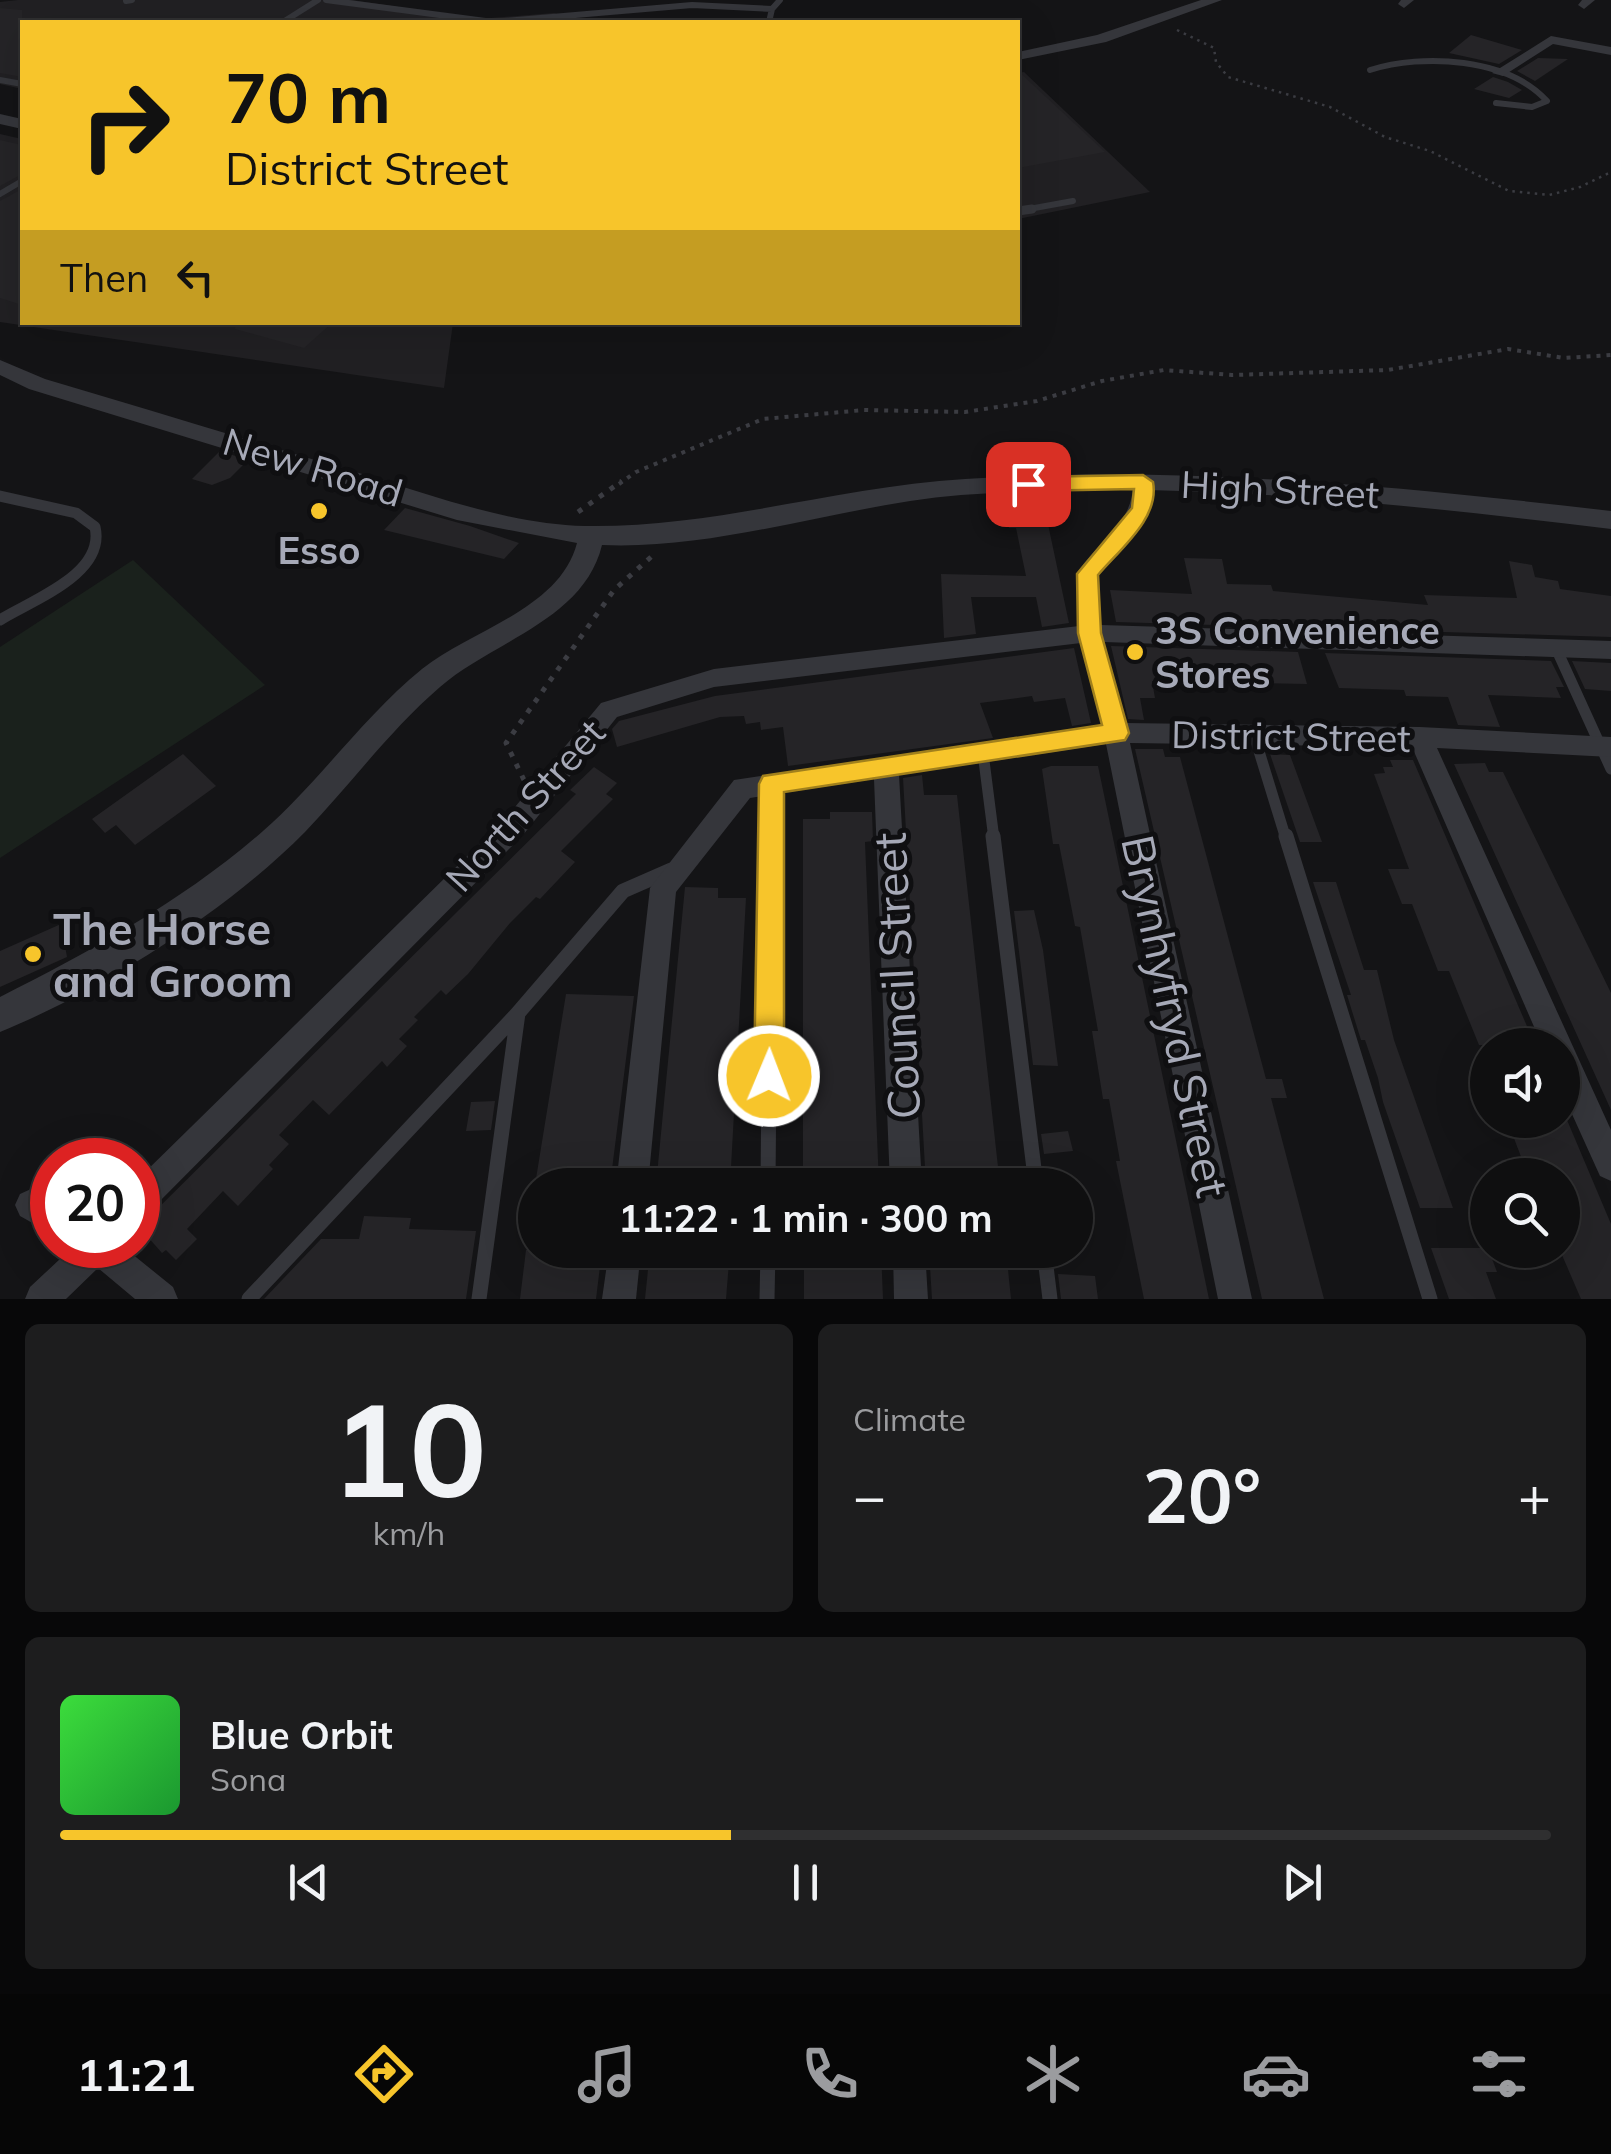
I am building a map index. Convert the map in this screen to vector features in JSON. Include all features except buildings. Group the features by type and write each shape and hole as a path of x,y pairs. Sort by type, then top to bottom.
{"street":[{"path":"1020,56 1157,22 1215,0"},
{"path":"1498,74 1551,40 1611,51"},
{"name":"New Road","path":"0,367 37,384 457,511 522,528 580,534"},
{"name":"New Road","path":"0,388 37,384"},
{"name":"High Street","path":"580,534 636,536 679,532 896,494 960,487 1143,482 1435,498 1611,520"},
{"name":"Brynhyfryd Street","path":"1143,482 1146,498 1140,511 1088,574 1090,633 1116,733 1235,1299"},
{"path":"0,1015 152,932 273,842 411,696 460,656 537,614 566,590 580,572 580,534"},
{"name":"North Street","path":"160,1180 514,826 608,710 714,678 1090,633 1611,650"},
{"name":"District Street","path":"672,877 743,788 1116,733 1420,737 1605,747"},
{"path":"1420,737 1549,1028"},
{"name":"Council Street","path":"886,767 905,1168"},
{"path":"634,1168 672,877"},
{"path":"1580,1097 1611,1165"},
{"path":"42,1299 74,1268"},
{"path":"123,1268 160,1299"},
{"path":"619,1299 622,1268"},
{"path":"910,1268 911,1299"}],"lane":[{"path":"285,20 318,0"},
{"path":"326,0 479,20"},
{"path":"769,20 772,8 780,0"},
{"path":"519,20 692,6 772,8"},
{"path":"1370,70 1384,63 1446,61 1535,88 1547,101 1532,107 1496,103"},
{"path":"1020,211 1072,200"},
{"path":"0,496 76,513 96,527 97,537 97,549 86,564 0,620"},
{"path":"1555,646 1605,747 1611,769"},
{"path":"1254,735 1430,1299"},
{"path":"983,753 1034,1168"},
{"path":"768,1168 772,784"},
{"path":"249,1299 518,1013 623,891 672,877"},
{"path":"479,1299 518,1013"},
{"path":"767,1299 768,1268"},
{"path":"1046,1268 1050,1299"}],"path":[{"path":"1157,22 1214,48 1216,62 1228,77 1330,107 1385,137 1430,151 1510,191 1549,195 1580,187 1611,172"},
{"path":"580,534 580,508 636,472 763,419 864,410 964,412 1037,401 1102,381 1164,370 1232,375 1388,370 1508,349 1564,358 1611,355"},
{"path":"535,800 506,743 614,590 679,532"}],"shaded area":[{"path":"352,0 478,19 554,13 572,20 20,20 20,89 0,84 0,2"},
{"path":"1024,72 1150,192 1020,219 1020,73"},
{"path":"0,134 20,139 20,325 0,322"},
{"path":"20,325 453,325 444,388"},
{"path":"133,560 265,685 0,858 0,647"}],"place":[{"name":"Esso","path":"319,511"},
{"name":"3S Convenience Stores","path":"1135,652"},
{"name":"The Horse and Groom","path":"33,954"}],"route":[{"path":"769,1076 772,784 1116,733 1090,633 1088,574 1140,511 1146,498 1143,482 1028,484"}]}
